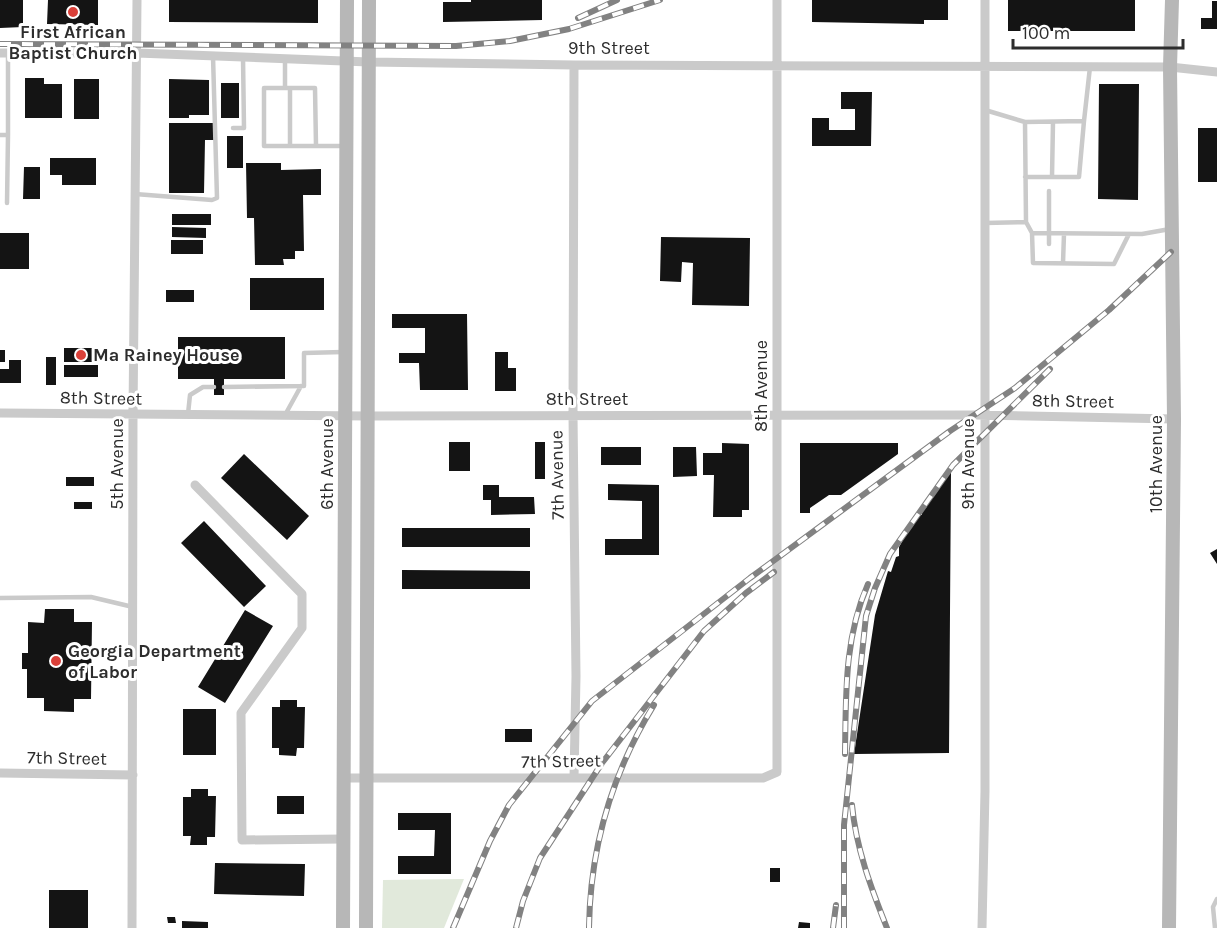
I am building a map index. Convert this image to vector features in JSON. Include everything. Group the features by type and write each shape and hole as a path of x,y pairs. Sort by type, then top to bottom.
{"main road":[{"name":"6th Avenue","path":"343,928 347,0"},
{"path":"366,928 369,0"},
{"name":"10th Avenue","path":"1169,928 1174,419 1170,67 1172,0"}],"street":[{"name":"5th Avenue","path":"132,928 137,0"},
{"name":"8th Avenue","path":"777,0 777,772"},
{"name":"9th Avenue","path":"982,928 985,791 985,0"},
{"name":"9th Street","path":"4,53 137,53 369,62 574,65 1170,67 1217,72"},
{"name":"7th Avenue","path":"574,65 573,416 576,676 574,778"},
{"name":"8th Street","path":"0,413 346,416 984,416 1174,419"},
{"path":"195,485 302,594 302,628 241,713 242,840 344,838"},
{"name":"7th Street","path":"344,778 763,778 777,772"},
{"name":"7th Street","path":"0,773 133,775"}],"lane":[{"path":"4,53 8,101 7,203"},
{"path":"135,194 212,200 217,198 213,56"},
{"path":"232,128 244,128 243,57"},
{"path":"285,59 290,146"},
{"path":"1025,177 1079,177 1090,67"},
{"path":"316,146 315,88 264,88 264,146 290,146 316,146 347,146"},
{"path":"0,101 8,101"},
{"path":"985,110 1025,122 1084,121"},
{"path":"1025,122 1026,222 1032,233 1033,263 1114,264 1130,234"},
{"path":"1050,178 1053,122"},
{"path":"0,135 8,135"},
{"path":"1049,191 1049,244"},
{"path":"984,223 1026,222"},
{"path":"1032,233 1142,234 1172,229"},
{"path":"1063,263 1064,234"},
{"path":"1049,256 1049,263"},
{"path":"285,415 301,386 304,386 304,353 346,352"},
{"path":"224,387 301,386"},
{"path":"188,415 190,395 203,387 214,387"},
{"path":"0,598 91,597 133,607"},
{"path":"1215,928 1213,907 1217,899"}],"shaded area":[{"path":"464,879 444,928 382,928 383,880"}],"building":[{"path":"0,0 23,0 23,27 0,28"},
{"name":"First African Baptist Church","path":"48,0 98,0 98,25 47,24"},
{"path":"169,0 318,0 318,23 169,22"},
{"path":"471,0 542,0 542,20 443,22 443,2 471,2"},
{"path":"812,0 948,0 948,20 924,20 924,24 812,22"},
{"path":"1008,0 1135,0 1135,31 1008,31"},
{"path":"1212,1 1217,1 1217,29 1201,29 1201,18 1212,18"},
{"path":"25,78 44,78 44,84 62,84 62,118 25,118"},
{"path":"74,79 99,79 99,119 74,119"},
{"path":"169,79 209,80 209,115 169,118"},
{"path":"221,83 239,83 239,118 221,118"},
{"path":"1099,84 1139,84 1138,200 1098,199"},
{"path":"841,92 872,92 871,146 812,146 812,118 829,118 829,130 855,130 855,109 841,109"},
{"path":"169,123 214,123 214,140 205,140 204,193 169,193"},
{"path":"1198,128 1217,128 1217,182 1198,182"},
{"path":"227,136 243,136 243,168 227,168"},
{"path":"50,158 96,158 96,185 62,185 62,175 50,175"},
{"path":"246,163 281,163 281,170 321,169 321,195 303,195 304,251 295,251 295,259 283,259 284,265 255,265 254,218 247,218"},
{"path":"24,167 40,167 40,199 23,199"},
{"path":"172,214 211,214 211,225 172,225"},
{"path":"172,227 206,228 206,238 172,237"},
{"path":"0,233 29,233 29,269 0,269"},
{"path":"661,237 750,238 749,306 692,305 693,263 682,262 681,282 660,281"},
{"path":"171,240 203,240 203,254 171,254"},
{"path":"250,278 324,278 324,310 250,310"},
{"path":"166,290 194,290 194,302 166,302"},
{"path":"392,314 467,314 468,390 420,390 419,363 399,363 399,353 425,353 425,328 392,328"},
{"path":"178,337 285,337 285,379 224,379 224,395 214,395 214,379 178,379"},
{"name":"Ma Rainey House","path":"64,348 98,348 98,362 64,362"},
{"path":"0,350 5,350 5,362 0,362"},
{"path":"495,352 508,352 508,368 516,368 516,391 495,391"},
{"path":"46,357 56,357 56,385 46,385"},
{"path":"9,360 21,360 21,383 0,383 0,369 9,369"},
{"path":"64,365 98,365 98,377 64,377"},
{"path":"449,442 470,442 470,471 449,471"},
{"path":"535,442 545,442 545,479 535,479"},
{"path":"722,443 749,444 749,510 742,510 742,517 713,517 714,475 703,475 703,453 722,453"},
{"path":"800,443 898,443 898,454 841,495 829,495 810,508 810,513 800,513"},
{"path":"601,447 641,447 641,465 601,465"},
{"path":"673,447 696,447 697,476 673,477"},
{"path":"244,454 309,516 287,540 221,478"},
{"path":"951,472 949,753 854,754 875,615 888,571 891,572 896,557 899,556 899,547 917,515 922,515 922,508 926,508 928,499 947,473"},
{"path":"66,477 94,477 94,486 66,486"},
{"path":"608,484 659,485 659,555 605,555 605,539 642,539 642,501 608,500"},
{"path":"483,485 499,485 499,497 534,497 535,514 491,515 491,500 483,500"},
{"path":"74,502 92,502 92,509 74,509"},
{"path":"204,521 266,586 244,607 181,543"},
{"path":"402,528 530,528 530,547 402,547"},
{"path":"1217,549 1217,564 1210,553"},
{"path":"402,570 530,571 530,589 402,589"},
{"name":"Georgia Department of Labor","path":"45,609 74,609 74,622 92,622 91,699 74,699 74,712 44,711 44,698 27,698 27,669 22,669 22,653 28,653 28,622 44,623"},
{"path":"245,610 273,626 225,703 198,687"},
{"path":"280,700 297,700 297,707 305,707 304,748 297,748 296,756 279,755 279,748 272,748 272,707 280,707"},
{"path":"183,709 216,709 216,755 183,755"},
{"path":"505,729 532,729 532,742 505,742"},
{"path":"191,789 208,789 208,796 216,796 215,837 207,837 207,845 190,845 191,836 183,836 183,797 191,797"},
{"path":"277,796 304,796 304,814 277,814"},
{"path":"398,813 451,813 451,874 398,874 398,856 434,856 435,830 398,830"},
{"path":"215,863 305,864 304,896 214,894"},
{"path":"770,868 780,868 780,882 770,882"},
{"path":"49,890 88,890 88,928 49,928"},
{"path":"167,917 175,917 176,923 168,923"},
{"path":"182,921 208,922 208,928 182,928"},
{"path":"799,922 810,923 810,928 798,928"}],"railway":[{"path":"578,18 617,0"},
{"path":"0,44 456,46 510,41 569,29 660,0"},
{"path":"453,928 490,841 509,805 592,701 750,578 950,431 1015,388 1109,310 1171,252"},
{"path":"844,928 844,825 866,616 875,588 890,554 953,465 1050,369"},
{"path":"516,928 523,901 540,858 602,763 704,631 746,593 774,572"},
{"path":"845,754 846,689 850,646 860,604 868,584"},
{"path":"589,928 594,869 606,812 626,757 654,705"},
{"path":"852,805 861,852 887,928"},
{"path":"833,928 836,905"}],"place":[{"name":"First African Baptist Church","path":"73,12"},
{"name":"Ma Rainey House","path":"81,355"},
{"name":"Georgia Department of Labor","path":"56,661"}]}
